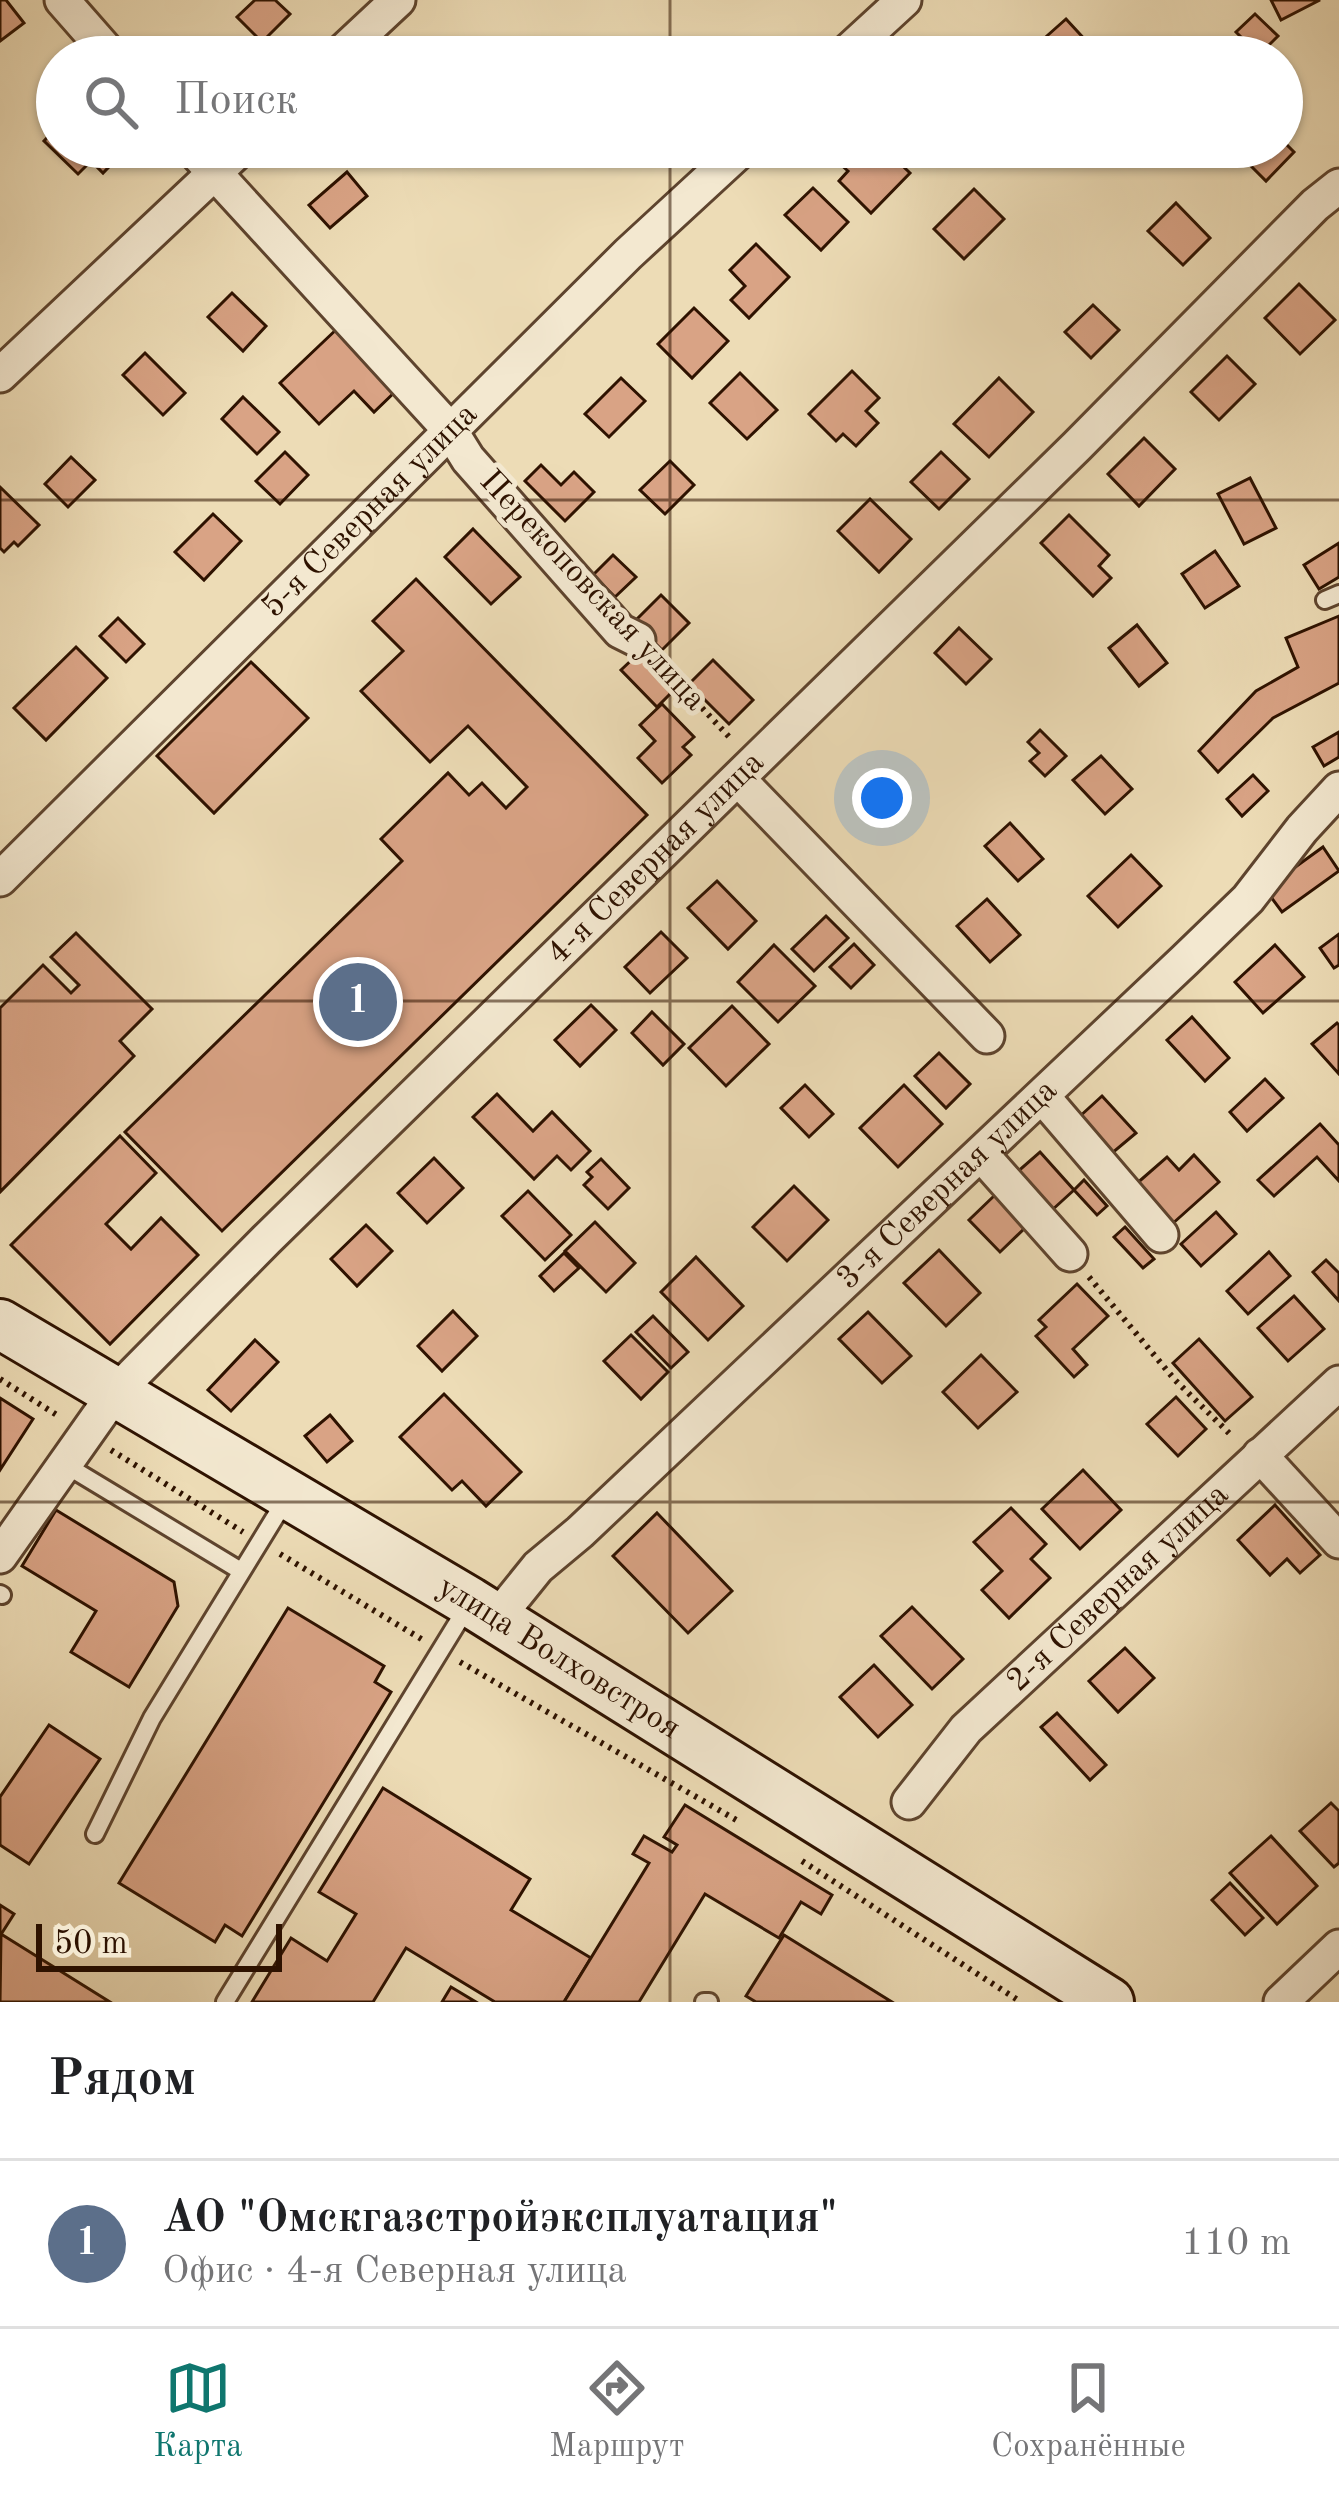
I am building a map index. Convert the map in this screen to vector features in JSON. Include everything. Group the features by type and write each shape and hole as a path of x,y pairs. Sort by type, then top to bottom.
{"main road":[{"name":"улица Волховстроя","path":"0,1324 483,1610 1109,2002"}],"street":[{"path":"62,0 94,36"},
{"path":"360,36 398,0"},
{"path":"865,36 904,0"},
{"name":"Перекоповская улица","path":"210,168 450,430 468,459 620,631 638,640"},
{"path":"0,375 219,168"},
{"name":"5-я Северная улица","path":"0,879 628,254 721,168"},
{"name":"4-я Северная улица","path":"0,1556 115,1393 1339,186"},
{"path":"747,772 987,1036"},
{"name":"3-я Северная улица","path":"483,1610 580,1532 1042,1096 1247,899 1339,789"},
{"path":"1042,1096 1161,1235"},
{"path":"980,1154 1070,1254"},
{"name":"2-я Северная улица","path":"909,1802 966,1729 1339,1383"},
{"path":"1260,1455 1339,1540"},
{"path":"1281,2002 1339,1947"}],"lane":[{"path":"64,1464 242,1571"},
{"path":"95,1834 152,1718 288,1495"},
{"path":"225,2002 440,1651 483,1610"}],"path":[{"name":"Перекоповская улица","path":"638,640 747,772"},
{"path":"1070,1254 1174,1380 1225,1432 1260,1455"},
{"path":"0,1379 440,1651 752,1829"},
{"path":"790,1854 1021,2002"}],"building":[{"path":"0,0 6,0 24,23 0,41"},
{"path":"255,0 275,0 290,14 268,36 256,36 237,17"},
{"path":"1271,0 1320,0 1281,20"},
{"path":"1255,14 1278,36 1240,36 1236,32"},
{"path":"1066,19 1082,36 1047,36"},
{"path":"845,168 905,168 910,173 871,213 839,181 848,171"},
{"path":"1253,168 1279,168 1266,181"},
{"path":"347,172 367,196 330,228 309,205"},
{"path":"813,188 848,222 821,250 785,215"},
{"path":"974,189 1004,219 964,259 934,229"},
{"path":"1176,203 1210,238 1183,265 1148,231"},
{"path":"756,244 789,277 749,318 731,300 745,286 730,270"},
{"path":"1299,284 1335,320 1300,354 1265,318"},
{"path":"232,293 266,326 243,351 208,317"},
{"path":"1093,305 1119,330 1091,358 1065,332"},
{"path":"694,308 728,341 692,378 658,344"},
{"path":"341,325 400,387 374,412 354,391 319,424 280,383"},
{"path":"145,353 185,393 163,415 123,375"},
{"path":"1227,356 1255,384 1219,420 1191,392"},
{"path":"852,371 879,398 866,411 878,423 856,446 843,434 836,441 809,414"},
{"path":"740,373 777,410 747,439 710,403"},
{"path":"621,378 645,401 609,437 585,414"},
{"path":"999,378 1033,412 989,457 954,424"},
{"path":"243,397 279,432 257,454 222,419"},
{"path":"1144,438 1175,469 1139,506 1108,474"},
{"path":"285,452 308,475 280,504 256,481"},
{"path":"941,452 969,479 939,509 911,482"},
{"path":"71,457 95,480 68,507 45,484"},
{"path":"670,461 694,485 665,514 640,490"},
{"path":"541,465 561,485 574,472 594,492 565,521 525,481"},
{"path":"1250,478 1276,528 1244,544 1218,494"},
{"path":"0,487 39,525 18,546 14,542 4,552 0,548"},
{"path":"870,499 911,539 879,572 838,531"},
{"path":"213,514 241,541 204,580 175,552"},
{"path":"1069,515 1109,555 1099,566 1111,578 1093,596 1041,543"},
{"path":"473,529 520,577 491,604 445,557"},
{"path":"1339,543 1339,577 1319,589 1304,565"},
{"path":"1215,551 1239,586 1205,608 1182,574"},
{"path":"613,555 636,577 615,597 593,575"},
{"path":"416,579 647,815 222,1231 125,1132 402,861 381,839 448,773 469,795 482,783 506,808 527,787 468,726 430,762 361,691 403,651 373,621"},
{"path":"661,595 689,623 662,650 634,622"},
{"path":"1339,616 1339,683 1273,718 1218,772 1199,751 1256,691 1298,667 1286,638"},
{"path":"118,618 144,644 126,662 100,636"},
{"path":"1137,625 1167,663 1139,686 1109,648"},
{"path":"959,628 991,659 966,684 935,653"},
{"path":"76,647 107,678 46,740 14,708"},
{"path":"639,653 675,689 657,707 621,670"},
{"path":"713,660 753,700 729,724 689,684"},
{"path":"251,662 308,718 214,813 157,756"},
{"path":"662,704 694,737 683,747 691,755 662,783 638,758 655,741 640,725"},
{"path":"1040,730 1066,756 1045,776 1030,761 1039,753 1028,742"},
{"path":"1339,732 1339,757 1324,766 1313,747"},
{"path":"1101,756 1132,789 1105,814 1073,780"},
{"path":"1253,775 1268,791 1242,816 1227,799"},
{"path":"1010,823 1043,859 1018,881 985,846"},
{"path":"1323,847 1339,871 1282,912 1265,889"},
{"path":"1131,855 1161,886 1118,927 1088,896"},
{"path":"717,881 756,921 728,949 688,908"},
{"path":"987,899 1020,935 990,962 957,926"},
{"path":"826,916 848,938 814,971 792,949"},
{"path":"661,932 687,958 650,993 625,967"},
{"path":"76,933 152,1009 120,1041 134,1056 0,1192 0,1008 43,965 71,993 79,985 51,957"},
{"path":"1339,934 1339,965 1334,968 1320,948"},
{"path":"854,944 874,965 851,988 830,967"},
{"path":"774,945 815,986 778,1022 738,982"},
{"path":"1275,945 1304,977 1263,1013 1235,982"},
{"path":"591,1005 616,1030 580,1066 555,1040"},
{"path":"732,1006 769,1044 726,1086 689,1048"},
{"path":"652,1012 684,1044 663,1065 632,1033"},
{"path":"1192,1017 1229,1058 1205,1081 1167,1040"},
{"path":"1339,1025 1339,1074 1312,1044"},
{"path":"939,1053 970,1084 946,1108 915,1076"},
{"path":"1265,1079 1283,1098 1247,1131 1230,1112"},
{"path":"805,1085 833,1114 809,1137 781,1108"},
{"path":"904,1085 942,1124 898,1167 860,1128"},
{"path":"497,1094 533,1131 552,1112 590,1151 571,1170 557,1156 534,1179 473,1117"},
{"path":"1102,1096 1136,1133 1111,1154 1078,1118"},
{"path":"1320,1124 1339,1145 1339,1181 1317,1157 1274,1196 1258,1180"},
{"path":"120,1136 156,1173 106,1224 131,1249 161,1218 198,1255 110,1344 11,1245"},
{"path":"1040,1152 1074,1190 1051,1211 1016,1173"},
{"path":"1194,1155 1219,1182 1171,1225 1135,1185 1167,1157 1179,1170"},
{"path":"434,1158 463,1188 427,1223 398,1193"},
{"path":"601,1159 629,1188 608,1209 584,1185 592,1177 587,1172"},
{"path":"1084,1180 1107,1206 1097,1215 1074,1190"},
{"path":"794,1186 828,1220 787,1261 753,1227"},
{"path":"528,1191 571,1235 545,1260 502,1216"},
{"path":"996,1194 1027,1226 1000,1252 969,1220"},
{"path":"1216,1212 1236,1234 1201,1266 1181,1244"},
{"path":"595,1222 635,1263 606,1292 565,1251"},
{"path":"366,1225 392,1251 357,1286 331,1259"},
{"path":"1125,1227 1154,1259 1143,1268 1114,1237"},
{"path":"939,1250 980,1293 946,1326 904,1283"},
{"path":"1269,1252 1290,1276 1248,1314 1227,1291"},
{"path":"564,1253 579,1268 554,1291 540,1276"},
{"path":"696,1257 743,1306 708,1340 661,1292"},
{"path":"1326,1260 1339,1273 1339,1301 1313,1272"},
{"path":"1077,1284 1108,1316 1073,1349 1087,1365 1074,1377 1036,1336 1046,1327 1039,1320"},
{"path":"1294,1296 1324,1329 1288,1361 1258,1328"},
{"path":"453,1311 477,1336 442,1371 418,1346"},
{"path":"868,1312 911,1356 882,1383 839,1339"},
{"path":"653,1316 688,1352 671,1368 636,1332"},
{"path":"631,1335 668,1372 641,1399 604,1361"},
{"path":"1199,1339 1252,1397 1225,1421 1173,1363"},
{"path":"255,1340 278,1362 231,1411 208,1390"},
{"path":"981,1355 1017,1392 978,1428 943,1392"},
{"path":"444,1394 521,1472 486,1506 462,1481 452,1490 400,1437"},
{"path":"1176,1397 1206,1429 1178,1456 1147,1424"},
{"path":"0,1398 33,1419 0,1470"},
{"path":"330,1415 352,1441 327,1462 305,1436"},
{"path":"1083,1470 1121,1510 1080,1549 1042,1509"},
{"path":"1275,1505 1320,1555 1300,1573 1287,1559 1270,1575 1238,1540"},
{"path":"1011,1508 1046,1544 1031,1559 1050,1578 1009,1618 982,1590 1002,1571 974,1542"},
{"path":"56,1510 174,1582 178,1606 129,1687 71,1652 96,1611 22,1566"},
{"path":"657,1513 732,1591 688,1633 613,1556"},
{"path":"912,1607 963,1659 932,1689 881,1636"},
{"path":"288,1608 384,1666 375,1682 391,1692 242,1936 225,1925 215,1942 119,1883"},
{"path":"1125,1648 1154,1678 1118,1712 1089,1681"},
{"path":"874,1665 912,1705 878,1737 840,1697"},
{"path":"1057,1713 1106,1765 1090,1780 1041,1727"},
{"path":"49,1725 100,1759 29,1864 0,1845 0,1797"},
{"path":"383,1788 530,1879 511,1910 591,1958 564,2002 495,2002 406,1948 373,2002 252,2002 291,1938 327,1961 356,1914 319,1892"},
{"path":"1331,1803 1339,1811 1339,1863 1334,1867 1300,1831"},
{"path":"685,1805 832,1895 821,1914 801,1902 779,1938 705,1894 639,2002 564,2002 649,1863 633,1854 644,1836 672,1852 677,1845 664,1837"},
{"path":"1271,1836 1317,1886 1277,1924 1230,1873"},
{"path":"1230,1883 1263,1918 1245,1935 1212,1900"},
{"path":"0,1905 14,1914 0,1936"},
{"path":"1,1934 110,2002 0,2002"},
{"path":"784,1935 892,2002 756,2002 746,1996"},
{"path":"451,1987 476,2002 442,2002"}],"place":[{"name":"АО \"Омскгазстройэксплуатация\"","path":"358,1002"}]}
